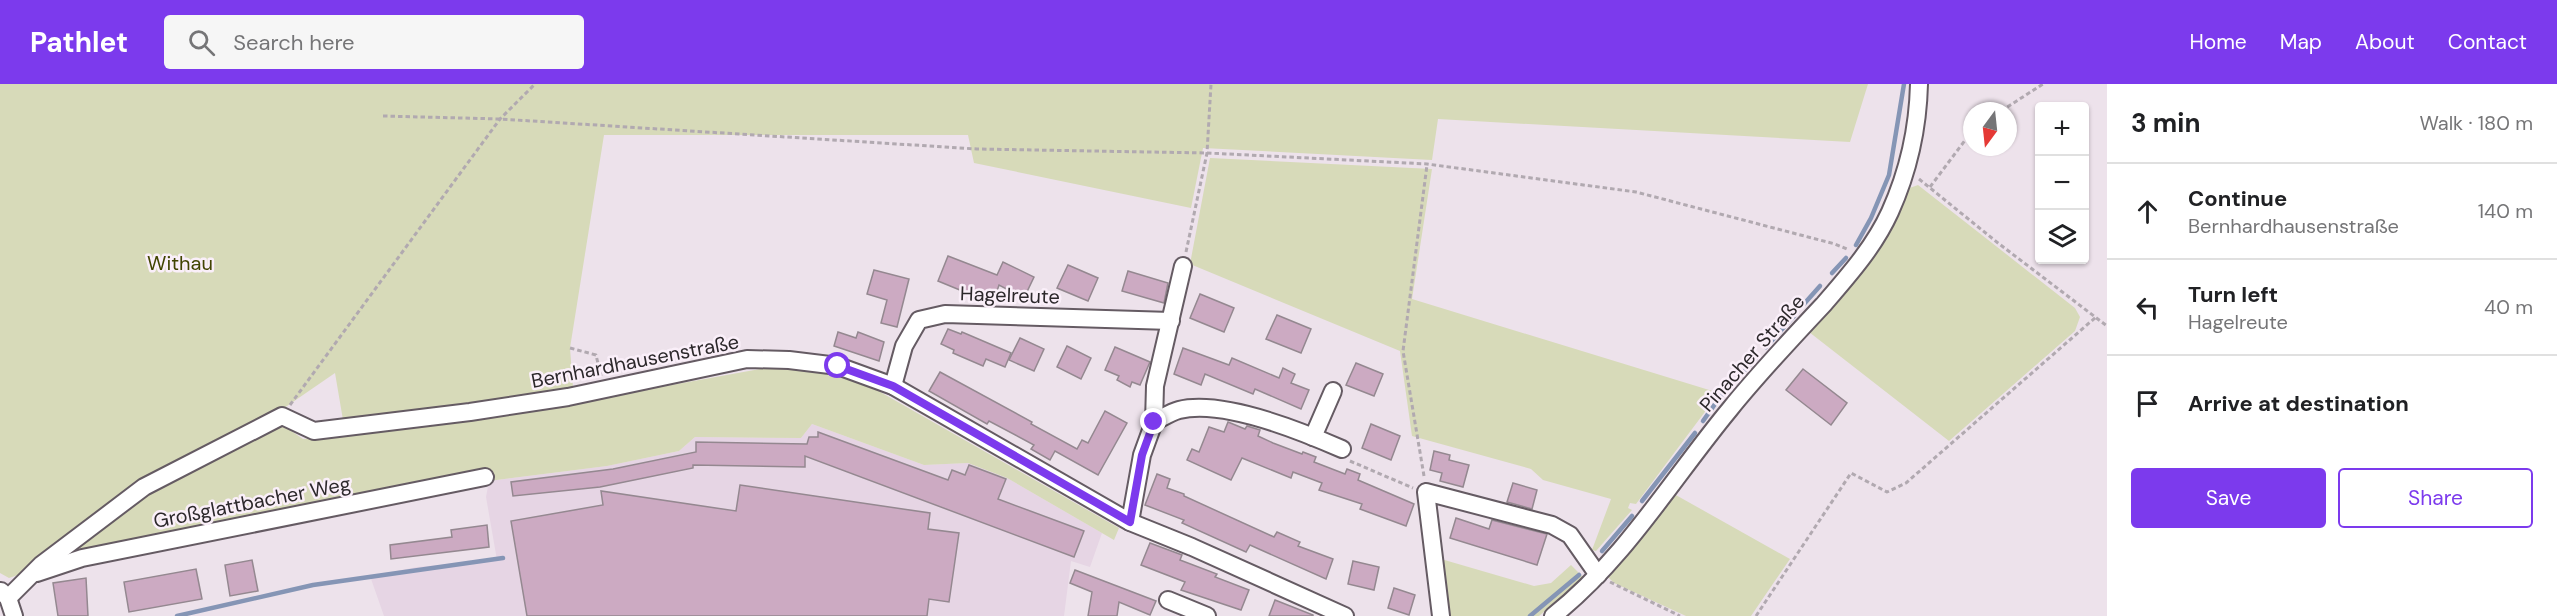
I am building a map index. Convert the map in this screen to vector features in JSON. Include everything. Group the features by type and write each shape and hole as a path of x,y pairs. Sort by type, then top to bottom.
{"street":[{"name":"Pinacher Straße","path":"1553,616 1599,575 1632,537 1730,409 1870,248 1890,212 1905,169 1914,137 1919,84"},
{"path":"1130,522 1142,455 1154,422 1155,386 1183,266"},
{"name":"Hagelreute","path":"893,386 904,346 919,320 945,314 1171,321"},
{"name":"Bernhardhausenstraße","path":"282,416 314,430 470,412 568,397 747,359 789,360 838,366 893,386 1130,522 1192,547 1336,614"},
{"path":"1313,436 1333,391"},
{"path":"1154,422 1179,410 1222,409 1313,436 1342,449"},
{"path":"14,616 4,594 144,487 282,416"},
{"name":"Großglattbacher Weg","path":"30,576 82,558 485,477"},
{"path":"1441,616 1426,492 1552,525 1570,535 1599,575"},
{"path":"1168,600 1207,616"}],"path":[{"path":"282,416 500,119 535,84"},
{"path":"1183,266 1207,153 1211,84"},
{"path":"2015,102 2043,84"},
{"path":"383,116 500,119 977,149 1207,153 1427,164 1636,192 1835,244"},
{"path":"1930,187 1963,143"},
{"path":"1426,492 1403,351 1427,164"},
{"path":"1905,169 2107,326"},
{"path":"1756,616 1851,473 1887,492 1906,483 2096,317"},
{"path":"570,348 596,355 600,364"},
{"path":"1342,449 1349,460 1426,492"},
{"path":"1599,575 1616,586 1680,616"}],"shaded area":[{"path":"812,424 924,465 968,463 1007,478 1102,533 1090,567 1071,561 1064,616 384,616 370,576 417,567 497,560 486,497 489,481 607,466 679,451 695,437 801,438"}],"green space":[{"name":"Withau","path":"0,84 1868,84 1850,142 1438,119 1432,160 1203,148 1191,208 974,163 968,135 604,135 570,348 573,388 343,420 335,373 271,417 303,439 348,435 589,400 766,368 840,373 875,389 1119,528 1114,540 1007,478 968,463 924,465 812,424 801,438 695,437 679,451 607,466 489,481 109,545 9,578 0,573"},
{"path":"1210,158 1432,169 1412,299 1719,393 1636,504 1630,503 1628,508 1632,510 1596,551 1592,550 1611,499 1543,480 1531,469 1412,436 1400,351 1190,264"},
{"path":"1918,185 2075,308 2080,317 2075,331 1949,441 1809,332 1855,281 1886,239 1907,189"},
{"path":"1674,494 1790,559 1751,616 1686,616 1614,583 1608,577"},
{"path":"1441,559 1534,586 1551,583 1571,565 1584,578 1539,616 1445,616"}],"building":[{"path":"948,256 997,275 1003,262 1034,277 1024,298 999,285 994,300 973,293 972,295 938,281"},
{"path":"1068,265 1098,278 1088,301 1057,288"},
{"path":"874,270 909,279 897,327 881,323 887,300 867,294"},
{"path":"1128,271 1168,283 1164,303 1122,291"},
{"path":"1200,294 1234,308 1224,332 1190,318"},
{"path":"1277,315 1311,329 1301,353 1266,339"},
{"path":"948,329 961,334 962,332 1011,353 1005,367 986,359 983,366 953,353 954,350 941,344"},
{"path":"838,332 856,338 858,332 884,342 879,361 834,346"},
{"path":"1020,338 1044,349 1034,371 1009,360"},
{"path":"1067,346 1091,358 1081,379 1057,367"},
{"path":"1115,347 1150,362 1140,385 1132,382 1130,387 1117,380 1119,376 1105,370"},
{"path":"1183,348 1229,365 1232,358 1279,378 1283,368 1295,374 1291,383 1309,390 1301,409 1255,389 1253,394 1205,374 1201,385 1174,374"},
{"path":"1356,363 1383,374 1374,396 1346,385"},
{"path":"1803,369 1847,403 1831,425 1786,390"},
{"path":"940,372 1077,449 1082,440 1088,443 1105,411 1127,423 1098,475 1055,451 1050,460 1031,449 1034,445 989,421 987,424 929,391"},
{"path":"1228,422 1245,429 1247,426 1260,430 1258,436 1302,454 1303,452 1316,457 1314,462 1345,474 1347,469 1360,474 1358,480 1414,504 1406,526 1360,509 1362,504 1319,490 1322,483 1293,472 1291,478 1242,458 1231,480 1187,460 1192,449 1199,452 1209,427 1224,432"},
{"path":"1371,424 1400,436 1391,460 1362,448"},
{"path":"818,432 948,480 952,470 965,475 969,465 1006,479 998,499 1084,531 1074,557 805,456 805,467 693,465 693,468 600,487 513,496 511,482 613,469 696,452 696,442 807,444 809,437 818,437"},
{"path":"1434,451 1450,455 1449,460 1469,465 1463,487 1440,481 1442,473 1430,470"},
{"path":"1157,474 1170,479 1167,488 1274,537 1277,532 1300,542 1298,546 1333,559 1326,579 1250,545 1246,552 1182,523 1184,520 1145,505"},
{"path":"1513,483 1537,490 1532,509 1507,502"},
{"path":"740,485 930,513 928,529 959,533 949,602 929,599 927,616 527,616 511,521 603,505 601,491 736,511"},
{"path":"1456,518 1489,529 1492,520 1547,534 1537,565 1450,538"},
{"path":"487,525 489,547 391,559 390,545 452,537 451,530"},
{"path":"1150,543 1182,555 1180,560 1217,574 1215,577 1249,590 1241,610 1181,590 1185,582 1141,565"},
{"path":"252,560 258,591 230,596 225,565"},
{"path":"1353,561 1379,567 1374,590 1348,584"},
{"path":"196,569 202,599 129,612 124,582"},
{"path":"1075,570 1156,601 1150,615 1119,602 1117,616 1088,616 1092,592 1070,583"},
{"path":"86,578 88,616 58,616 53,583"},
{"path":"1394,588 1415,595 1409,615 1388,608"},
{"path":"1275,600 1313,615 1313,616 1269,616"}],"waterway":[{"path":"1856,245 1871,218 1889,175 1904,84"},
{"path":"1832,273 1846,258"},
{"path":"1804,304 1820,286"},
{"path":"1766,347 1794,316"},
{"path":"1703,421 1720,397 1756,358"},
{"path":"1642,501 1695,433"},
{"path":"1602,551 1632,516"},
{"path":"177,616 313,585 503,558"},
{"path":"1530,616 1579,575"}],"route":[{"path":"838,366 893,386 1130,522 1142,455 1154,422"}]}
